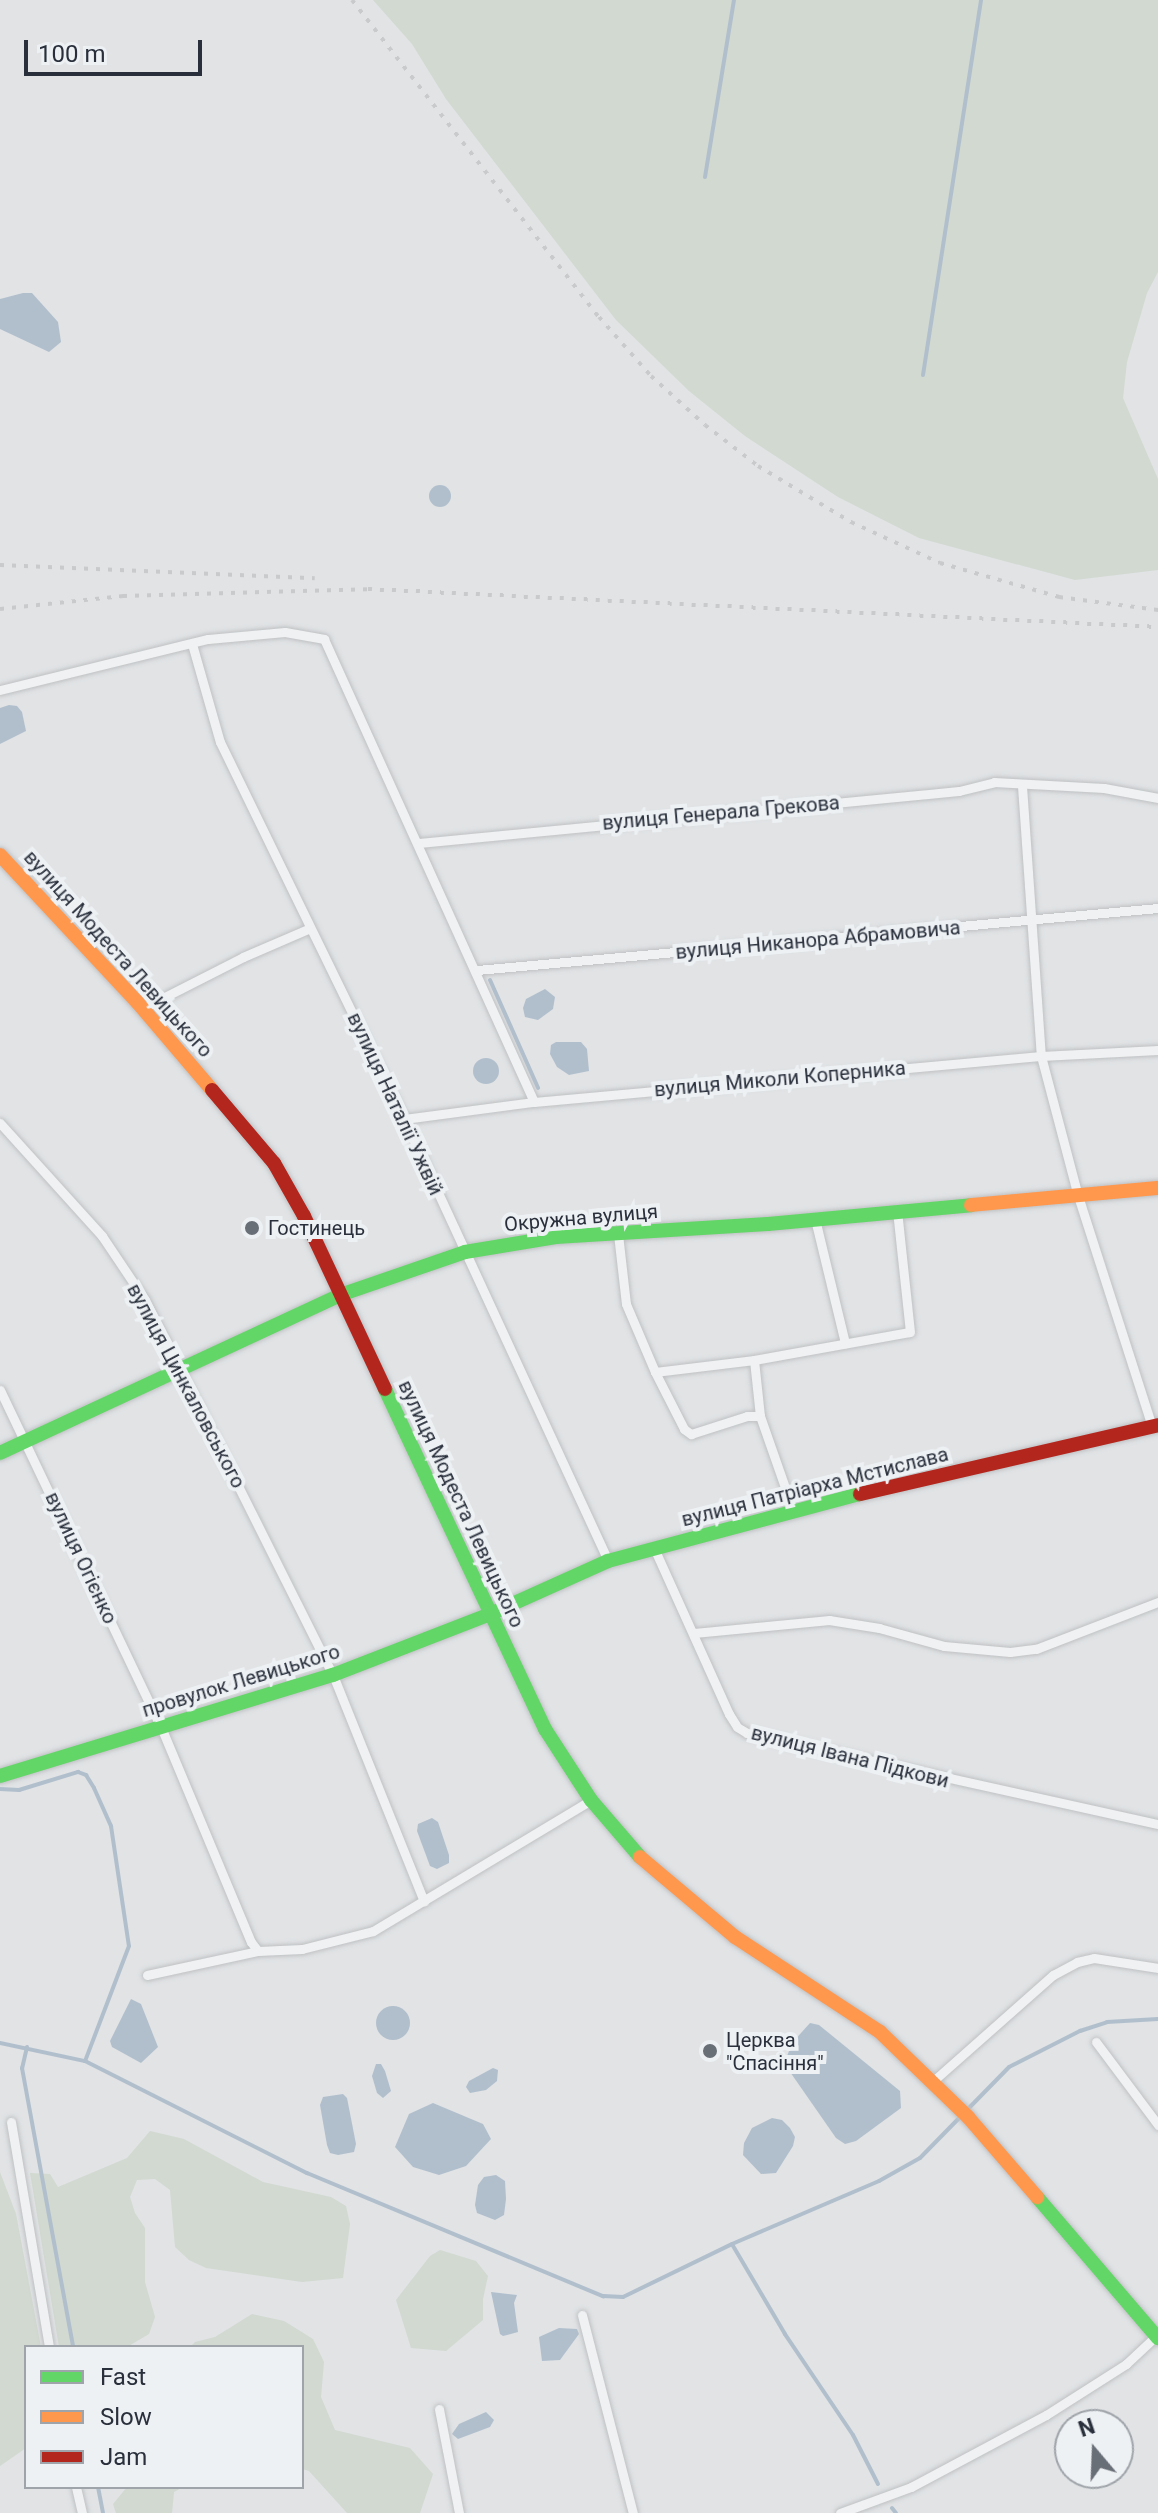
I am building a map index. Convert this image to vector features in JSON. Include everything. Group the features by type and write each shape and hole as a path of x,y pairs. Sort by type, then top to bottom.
{"street":[{"path":"0,690 208,639 285,632 324,639 477,970 534,1102"},
{"name":"вулиця Наталії Ужвій","path":"192,644 220,742 404,1119 608,1561"},
{"name":"вулиця Генерала Грекова","path":"419,843 959,791 981,783 1104,788 1158,798"},
{"path":"1022,786 1041,1056 1078,1196 1155,1426"},
{"name":"вулиця Модеста Левицького","path":"0,855 143,1008 274,1163 304,1216 545,1729 591,1800 627,1846 735,1937 880,2032 968,2117 1157,2335"},
{"name":"вулиця Никанора Абрамовича","path":"477,970 1032,922 1158,908"},
{"path":"143,1008 243,957 310,928"},
{"name":"вулиця Миколи Коперника","path":"404,1119 534,1102 1041,1056 1158,1050"},
{"name":"вулиця Цинкаловського","path":"0,1123 102,1236 145,1300 183,1369 333,1675 424,1901"},
{"name":"Окружна вулиця","path":"0,1453 340,1295 465,1252 556,1237 815,1219 1158,1188"},
{"path":"655,1372 754,1360 910,1332 897,1210"},
{"path":"815,1219 845,1343"},
{"path":"618,1234 626,1304 684,1429 691,1434 747,1416 760,1416"},
{"path":"754,1360 760,1416 793,1510"},
{"name":"вулиця Огієнко","path":"0,1390 161,1727 245,1929 258,1951"},
{"name":"вулиця Патріарха Мстислава","path":"490,1614 608,1561 793,1510 1155,1426"},
{"name":"вулиця Івана Підкови","path":"654,1548 729,1714 737,1727 747,1733 1158,1824"},
{"path":"694,1633 829,1620 879,1628 944,1646 1010,1652 1056,1642 1158,1602"},
{"name":"провулок Левицького","path":"0,1776 333,1675 490,1614"},
{"path":"147,1975 258,1951 302,1949 373,1931 591,1800"},
{"path":"932,2082 1053,1975 1077,1962 1094,1958 1158,1968"},
{"path":"1096,2042 1158,2125"},
{"path":"11,2122 49,2345"},
{"path":"582,2315 633,2513"},
{"path":"840,2513 911,2487 1046,2415 1126,2364 1157,2335"},
{"path":"439,2409 459,2513"},
{"path":"76,2489 82,2513"}],"shaded area":[{"path":"373,0 1158,0 1158,272 1147,293 1127,362 1123,398 1158,479 1158,570 1075,580 919,538 838,497 745,436 689,391 616,320 446,99 412,44"},
{"path":"150,2131 184,2139 263,2182 331,2197 346,2206 350,2224 343,2278 302,2282 206,2268 189,2260 175,2247 170,2190 155,2179 137,2180 130,2197 135,2213 145,2228 145,2282 155,2317 149,2334 130,2345 59,2345 30,2173 50,2174 58,2187 127,2158"},
{"path":"0,2172 16,2214 41,2345 24,2345 24,2449 0,2466"},
{"path":"440,2250 476,2261 488,2276 483,2320 446,2351 411,2348 396,2300 430,2256"},
{"path":"252,2314 284,2321 313,2339 324,2362 321,2397 335,2430 410,2448 433,2474 420,2513 347,2513 309,2471 304,2470 304,2345 192,2345 215,2337"},
{"path":"125,2489 179,2489 174,2492 172,2513 116,2513 113,2504"}],"water":[{"path":"32,293 58,322 61,342 49,352 0,329 0,299"},
{"path":"440,485 448,488 451,496 448,504 440,507 432,504 429,496 432,488"},
{"path":"17,706 22,712 26,731 0,744 0,708"},
{"path":"545,989 555,997 553,1009 538,1020 525,1017 523,1008 526,999"},
{"path":"556,1042 581,1042 587,1049 589,1071 569,1075 557,1067 550,1054 551,1045"},
{"path":"486,1058 495,1062 499,1071 495,1080 486,1084 477,1080 473,1071 477,1062"},
{"path":"432,1818 438,1822 449,1855 449,1863 437,1869 430,1866 417,1831 418,1824"},
{"path":"131,1999 141,2004 158,2047 141,2063 112,2047 110,2041"},
{"path":"393,2006 405,2011 410,2023 405,2035 393,2040 381,2035 376,2023 381,2011"},
{"path":"810,2023 819,2025 900,2091 901,2108 856,2141 845,2144 836,2138 788,2069 786,2059 792,2043"},
{"path":"376,2064 381,2064 385,2071 391,2091 383,2098 377,2093 372,2076"},
{"path":"493,2068 498,2070 497,2081 486,2090 470,2093 466,2087 469,2081"},
{"path":"343,2094 347,2098 356,2144 354,2152 338,2155 330,2153 327,2145 320,2105 323,2097"},
{"path":"433,2103 483,2124 491,2139 466,2166 439,2175 413,2167 395,2147 409,2114"},
{"path":"772,2118 782,2120 795,2137 793,2146 776,2173 761,2174 743,2155 744,2143 752,2128"},
{"path":"496,2175 505,2181 506,2199 504,2215 495,2220 477,2213 475,2205 478,2185 484,2177"},
{"path":"491,2292 517,2295 514,2303 518,2332 500,2334"},
{"path":"559,2328 577,2329 579,2334 560,2360 542,2361 539,2337"},
{"path":"486,2412 494,2420 490,2427 458,2439 452,2434 459,2424"}],"waterway":[{"path":"705,177 734,0"},
{"path":"923,375 981,0"},
{"path":"490,980 538,1088"},
{"path":"0,1789 19,1790 78,1772 86,1775 94,1788 111,1826 129,1946 85,2061"},
{"path":"878,2484 853,2435 785,2334 732,2244 879,2181 920,2158 1009,2067 1080,2031 1107,2022 1158,2019"},
{"path":"0,2043 85,2061 307,2173 603,2296 623,2297 732,2244"},
{"path":"27,2047 22,2068 73,2345"},
{"path":"98,2489 103,2513"},
{"path":"892,2508 896,2513"}],"railway":[{"path":"352,0 599,317 651,376 705,425 758,466 851,522 940,563 1059,597 1158,610"},
{"path":"0,565 315,578"},
{"path":"0,609 123,596 368,589 1158,627"}],"traffic: fast":[{"path":"0,1453 340,1295 465,1252 556,1237 768,1224 971,1205"},
{"path":"385,1389 545,1729 591,1800 640,1857"},
{"path":"0,1776 333,1675 490,1614 608,1561 860,1494"},
{"path":"1037,2197 1158,2338"}],"traffic: slow":[{"path":"0,855 138,1003 212,1090"},
{"path":"971,1205 1158,1188"},
{"path":"640,1857 735,1937 880,2032 968,2117 1037,2197"}],"traffic: jam":[{"path":"212,1090 274,1163 304,1216 385,1389"},
{"path":"860,1494 1158,1425"}],"place":[{"name":"Гостинець","path":"252,1228"},
{"name":"Церква \"Спасіння\"","path":"710,2051"}]}
